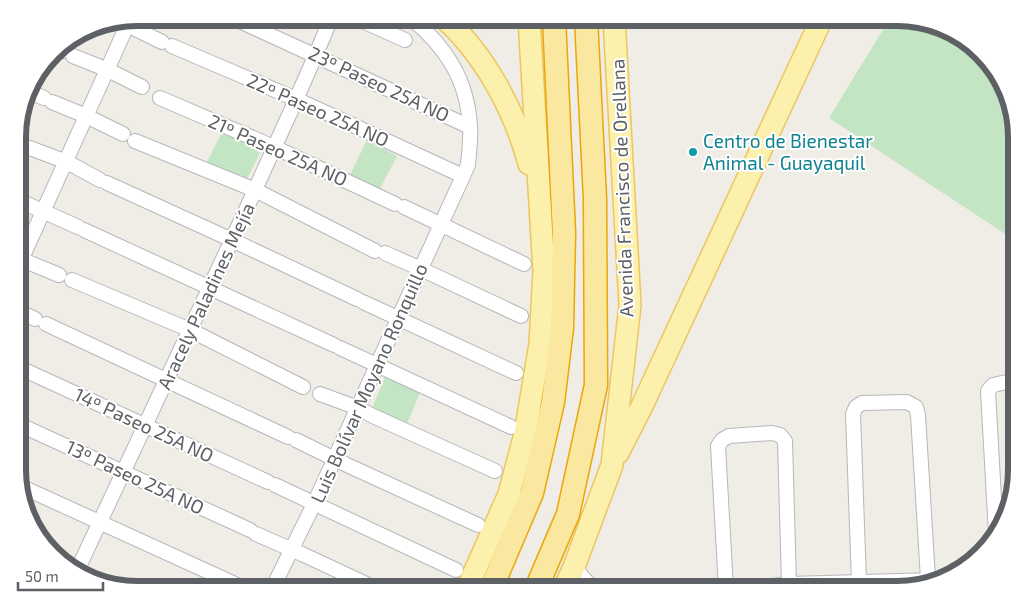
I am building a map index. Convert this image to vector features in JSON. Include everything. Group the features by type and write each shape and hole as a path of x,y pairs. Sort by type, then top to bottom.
{"highway":[{"path":"494,581 532,493 553,402 562,328 564,233 554,26"},
{"name":"Avenida Francisco de Orellana","path":"539,581 568,514 596,385 595,200 586,26"}],"main road":[{"path":"451,26 488,71 504,99 517,127 539,203"},
{"path":"471,581 509,494 524,434 540,344 544,272 528,26"},
{"name":"Avenida Francisco de Orellana","path":"568,581 612,465 630,305 614,26"},
{"path":"612,465 646,397 818,26"}],"street":[{"name":"22º Paseo 25A NO","path":"133,26 167,44 296,99 463,176"},
{"name":"23º Paseo 25A NO","path":"251,26 470,127"},
{"name":"Aracely Paladines Mejía","path":"80,564 168,380 317,55 328,26"},
{"path":"374,26 405,40"},
{"name":"Luis Bolívar Moyano Ronquillo","path":"276,581 314,504 468,165 470,127 466,93 452,63 430,34 420,26"},
{"path":"26,249 108,70 123,27"},
{"path":"66,53 108,70 142,87"},
{"path":"35,94 86,116 129,138 255,190 380,252 522,316"},
{"name":"21º Paseo 25A NO","path":"160,98 274,147 524,264"},
{"path":"26,146 67,162 516,373"},
{"path":"26,204 511,427"},
{"path":"26,263 190,330 303,387"},
{"path":"26,315 478,525"},
{"name":"14º Paseo 25A NO","path":"26,371 456,570"},
{"path":"995,521 988,391 992,385 1008,382"},
{"path":"320,394 358,408 496,471"},
{"path":"859,581 853,414 856,407 862,403 907,402 916,406 932,575"},
{"name":"13º Paseo 25A NO","path":"26,428 360,581"},
{"path":"726,581 718,446 722,440 729,436 772,433 780,435 785,441 789,581"},
{"path":"28,490 227,581"},
{"path":"574,567 587,581"}],"green space":[{"path":"885,26 911,27 926,30 952,41 964,49 985,70 1002,102 1008,130 1008,236 829,118"},
{"path":"223,130 263,147 245,183 205,166"},
{"path":"367,140 397,156 378,192 349,177"},
{"path":"386,374 421,390 406,426 371,411"}],"place":[{"name":"Centro de Bienestar Animal - Guayaquil","path":"693,152"}]}
